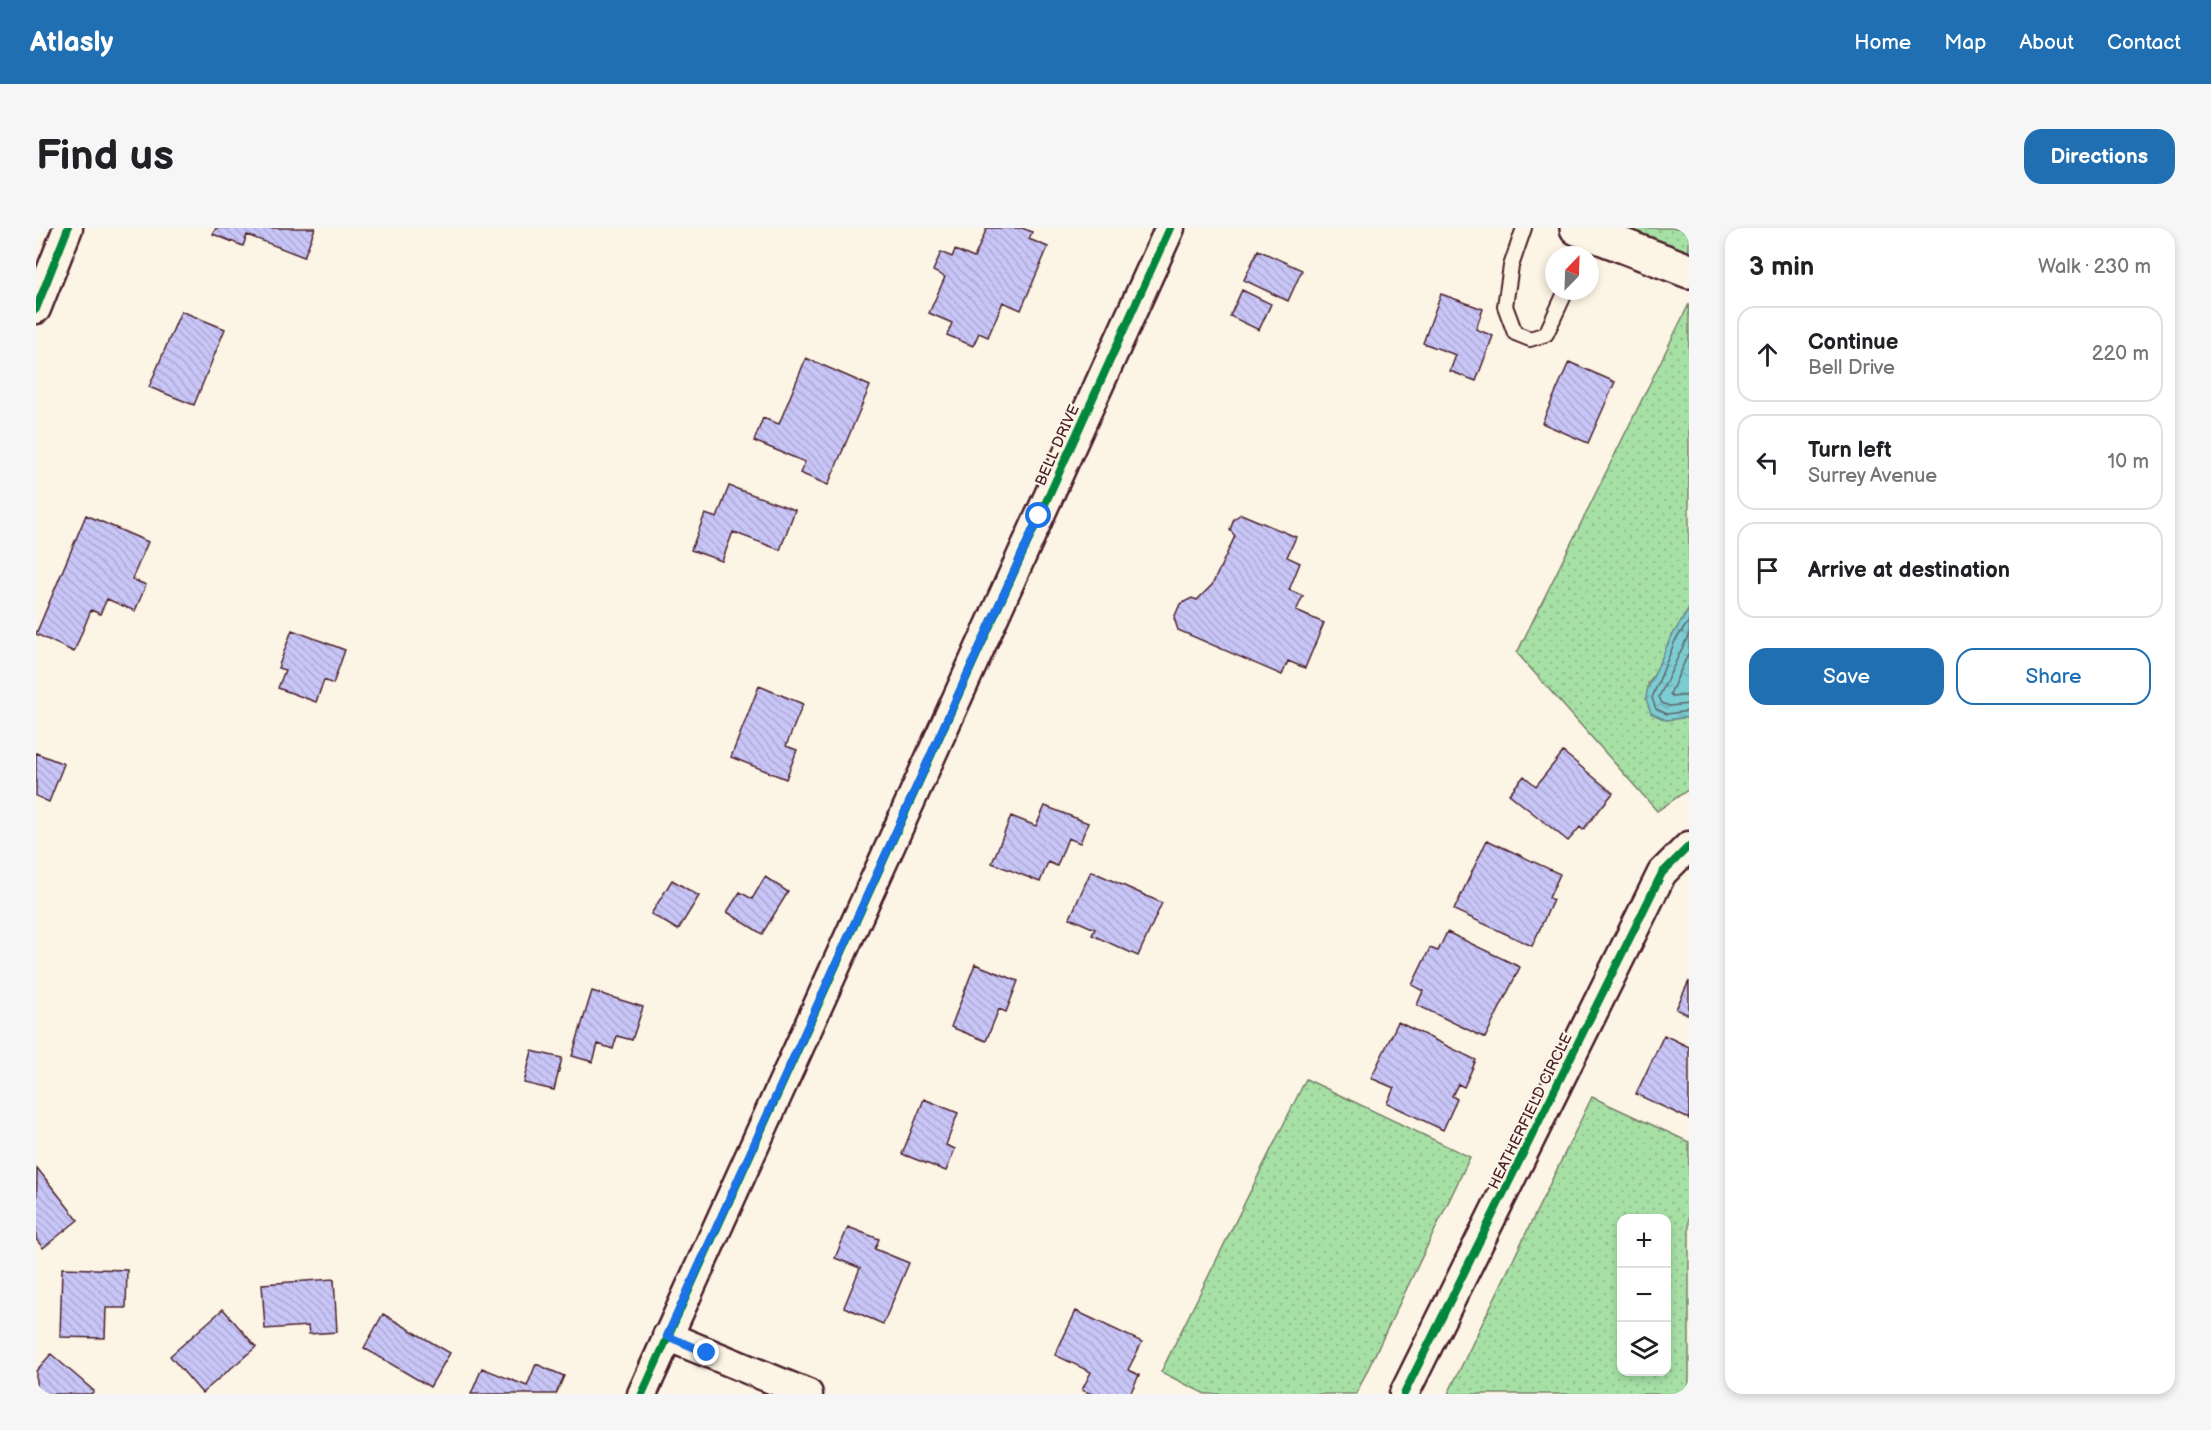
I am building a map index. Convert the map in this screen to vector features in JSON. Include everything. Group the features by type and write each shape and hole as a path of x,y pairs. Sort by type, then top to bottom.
{"main road":[{"path":"1583,239 1689,271"}],"street":[{"path":"36,309 68,228"},
{"name":"BELL DRIVE","path":"642,1394 1170,228"},
{"name":"HEATHERFIELD CIRCLE","path":"1404,1394 1662,873 1689,846"},
{"path":"667,1336 808,1394"}],"lane":[{"path":"1524,228 1511,266 1505,306 1515,333 1530,339 1546,334 1562,300"}],"green space":[{"path":"1622,228 1689,228 1689,253"},
{"path":"1689,304 1689,609 1670,639 1660,666 1648,684 1651,713 1666,720 1689,717 1689,789 1657,811 1517,653"},
{"path":"1306,1079 1470,1157 1356,1394 1205,1394 1161,1372"},
{"path":"1592,1097 1689,1142 1689,1394 1448,1394"}],"water":[{"path":"1689,609 1689,717 1666,720 1651,713 1646,699 1647,691 1670,639"}],"building":[{"path":"216,228 315,228 304,257 247,235 243,246 213,234"},
{"path":"987,228 1022,228 1032,232 1029,239 1048,247 1021,310 1003,302 988,337 979,333 973,346 947,335 952,323 929,313 945,277 933,271 941,252 952,257 955,250 974,258"},
{"path":"1258,250 1302,270 1288,301 1244,280"},
{"path":"1242,290 1271,304 1259,330 1230,316"},
{"path":"1441,294 1483,309 1476,329 1493,336 1476,381 1450,371 1456,355 1423,343"},
{"path":"181,311 225,329 194,405 149,387"},
{"path":"806,358 870,386 828,485 800,473 805,462 754,441 763,418 779,424"},
{"path":"1569,362 1615,382 1588,443 1542,423"},
{"path":"729,486 795,510 780,550 733,532 722,561 691,550 705,514 717,518"},
{"path":"1241,514 1296,537 1287,557 1300,563 1289,590 1303,596 1296,611 1324,623 1305,668 1288,661 1282,675 1178,630 1174,618 1180,604 1192,598 1197,600 1212,585 1235,536 1230,530 1234,519"},
{"path":"86,515 148,542 132,579 146,585 135,611 107,599 100,614 91,610 74,652 36,634"},
{"path":"292,630 345,650 333,684 324,680 316,702 278,688 285,670 278,668"},
{"path":"759,686 803,704 786,746 797,750 786,779 731,757"},
{"path":"1563,752 1613,793 1583,830 1580,827 1568,841 1509,794 1524,776 1536,786"},
{"path":"36,753 64,764 49,802 36,796"},
{"path":"1045,806 1088,823 1080,843 1068,838 1057,866 1048,862 1040,882 992,863 1011,816 1036,826"},
{"path":"1487,840 1560,874 1549,898 1553,900 1532,946 1454,910"},
{"path":"1091,871 1162,903 1138,956 1092,935 1095,929 1070,918"},
{"path":"765,877 788,892 762,934 727,912 740,892 752,899"},
{"path":"672,880 699,896 678,930 651,914"},
{"path":"1447,932 1520,967 1485,1038 1417,1005 1423,991 1412,985 1430,948 1438,951"},
{"path":"975,964 1018,981 1006,1012 999,1009 986,1041 951,1027"},
{"path":"1689,981 1689,1015 1676,1009"},
{"path":"592,991 643,1007 632,1040 617,1036 613,1049 598,1044 593,1062 572,1056"},
{"path":"1398,1022 1476,1060 1464,1087 1458,1084 1452,1096 1457,1099 1443,1130 1387,1103 1394,1088 1371,1078"},
{"path":"1664,1035 1689,1047 1689,1119 1636,1094"},
{"path":"532,1051 562,1058 554,1090 524,1083"},
{"path":"924,1099 958,1113 946,1145 955,1149 946,1171 902,1154"},
{"path":"37,1168 78,1220 43,1248 36,1239"},
{"path":"848,1227 879,1239 875,1249 909,1263 883,1324 844,1307 860,1268 835,1258"},
{"path":"62,1268 127,1270 126,1308 106,1308 105,1338 60,1337"},
{"path":"334,1279 337,1332 309,1334 308,1326 265,1329 262,1284"},
{"path":"223,1309 256,1347 202,1393 170,1356"},
{"path":"1076,1311 1142,1342 1128,1370 1139,1375 1130,1394 1092,1394 1082,1390 1091,1372 1055,1355"},
{"path":"383,1314 450,1353 430,1387 364,1348"},
{"path":"51,1354 94,1391 91,1394 36,1394 36,1371"},
{"path":"536,1364 564,1376 556,1394 471,1394 482,1368 527,1386"}],"cycle path":[{"path":"36,309 68,228"},
{"path":"642,1394 1170,228"},
{"path":"1404,1394 1662,873 1689,846"}],"route":[{"path":"707,1353 667,1336 1039,516"}]}
